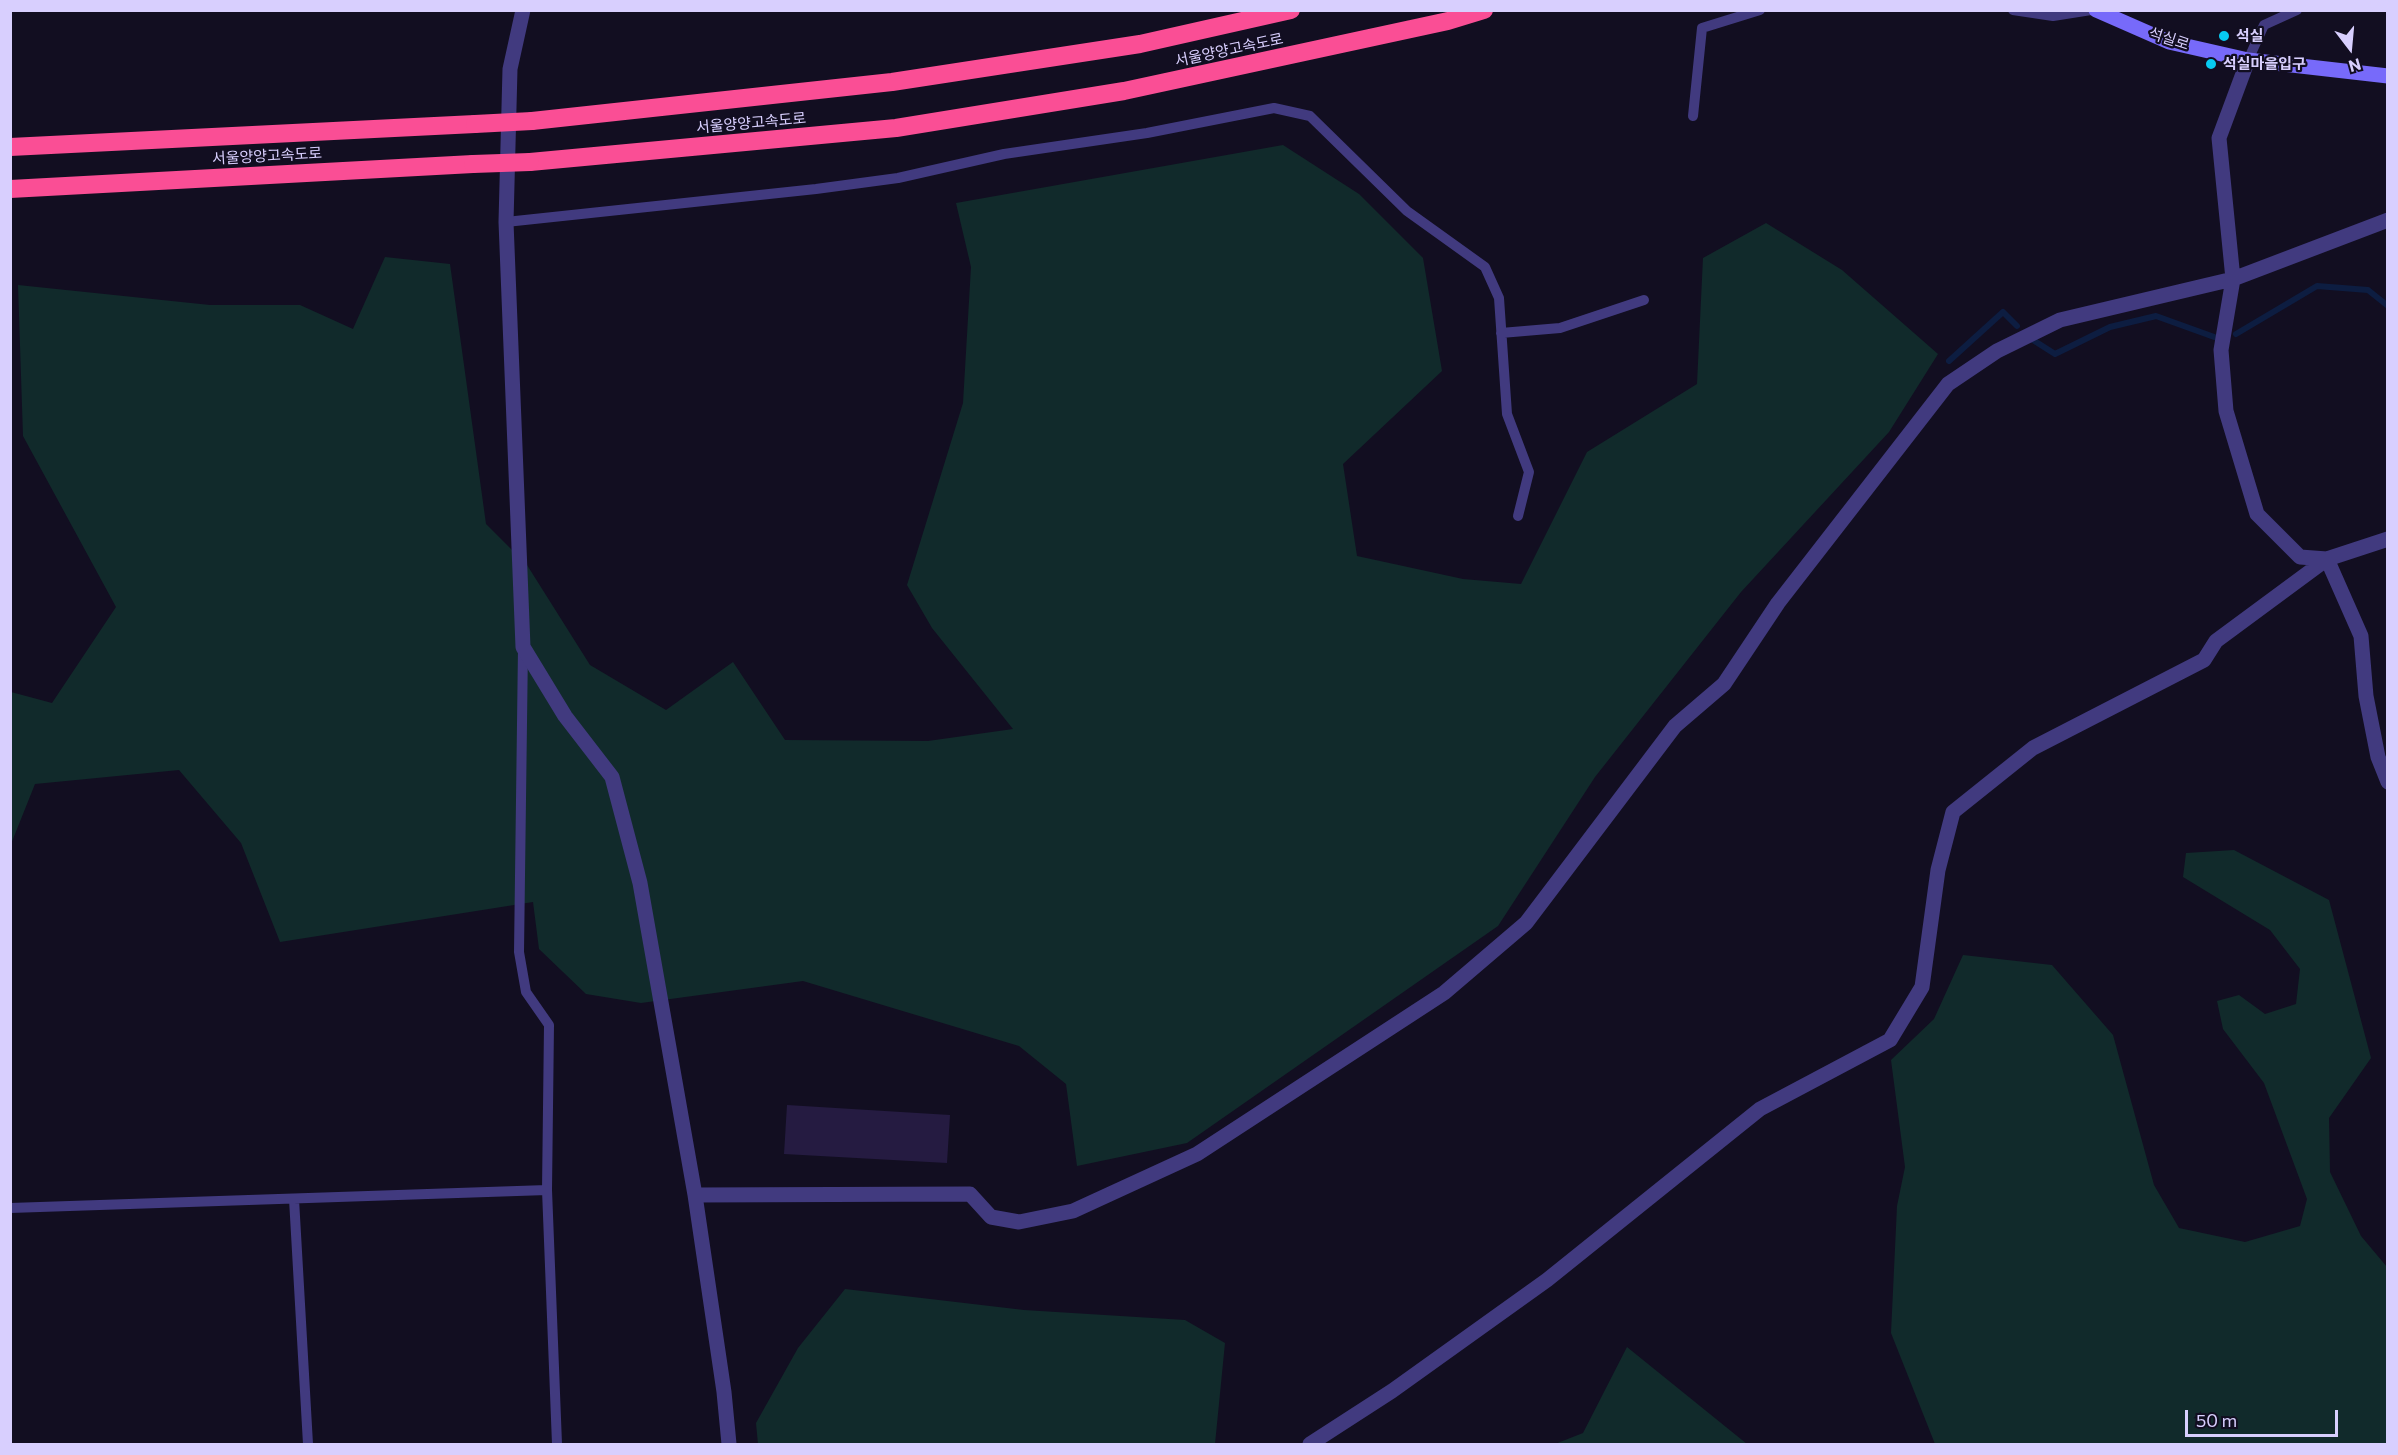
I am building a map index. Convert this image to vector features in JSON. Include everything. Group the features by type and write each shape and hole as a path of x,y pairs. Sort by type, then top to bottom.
{"highway":[{"name":"서울양양고속도로","path":"10,147 532,121 892,82 1140,44 1291,10"},
{"name":"서울양양고속도로","path":"10,189 530,162 896,128 1124,91 1448,21 1484,10"}],"main road":[{"name":"석실로","path":"2096,10 2169,42 2248,60 2388,76"}],"street":[{"path":"523,10 510,69 506,222 523,647 565,716 612,777 640,883 695,1195 724,1392 729,1444"},
{"path":"2248,60 2219,138 2233,279 2221,350 2226,411 2257,514 2300,557 2327,559"},
{"path":"695,1195 970,1194 991,1217 1019,1222 1073,1211 1197,1154 1444,993 1526,923 1675,726 1724,684 1778,603 1948,384 1997,351 2060,320 2233,279 2388,220"},
{"path":"1310,1444 1392,1391 1547,1280 1760,1109 1890,1040 1922,987 1938,870 1953,812 2033,748 2204,660 2216,641 2327,559 2388,538"},
{"path":"2327,559 2361,636 2366,696 2378,757 2388,782"}],"lane":[{"path":"1693,116 1702,28 1760,10"},
{"path":"2013,10 2053,16 2091,10"},
{"path":"2248,60 2264,25 2296,10"},
{"path":"506,222 898,178 1004,154 1147,133 1274,108 1310,116 1407,211 1485,267 1499,298 1507,414 1529,472 1518,516"},
{"path":"1501,333 1560,328 1644,300"},
{"path":"523,647 519,952 526,992 549,1025 548,1190 557,1444"},
{"path":"10,1208 548,1190"},
{"path":"294,1199 308,1444"}],"green space":[{"path":"1283,145 1359,194 1423,258 1442,371 1343,464 1357,556 1463,579 1521,584 1587,452 1697,384 1703,258 1766,223 1842,270 1938,354 1889,432 1741,592 1595,777 1498,926 1187,1143 1077,1166 1066,1084 1019,1046 803,981 641,1003 586,994 539,949 533,902 280,942 241,843 179,770 35,784 11,844 11,692 52,703 116,607 23,436 18,285 210,305 300,305 353,329 385,257 450,264 486,524 527,565 590,665 666,710 733,662 785,740 928,741 1013,729 932,628 907,585 963,403 971,267 956,203"},
{"path":"2234,850 2329,900 2371,1058 2329,1118 2330,1172 2361,1236 2387,1267 2387,1444 1935,1444 1891,1333 1897,1206 1905,1167 1891,1060 1934,1019 1963,955 2052,965 2113,1035 2154,1185 2179,1228 2245,1242 2300,1226 2307,1199 2264,1083 2223,1029 2217,1001 2239,995 2265,1014 2296,1004 2300,969 2270,930 2183,877 2186,853"},
{"path":"845,1289 1024,1310 1185,1320 1225,1343 1215,1444 758,1444 756,1423 798,1348"},
{"path":"1627,1347 1747,1444 1555,1444 1583,1433"}],"building":[{"path":"787,1105 950,1115 947,1163 784,1154"}],"waterway":[{"path":"2236,334 2317,286 2368,290 2388,306"},
{"path":"1949,361 2003,312 2017,326"},
{"path":"2033,340 2055,354 2110,327 2156,316 2217,338"}],"place":[{"name":"석실","path":"2224,36"},
{"name":"석실마을입구","path":"2211,64"}]}
